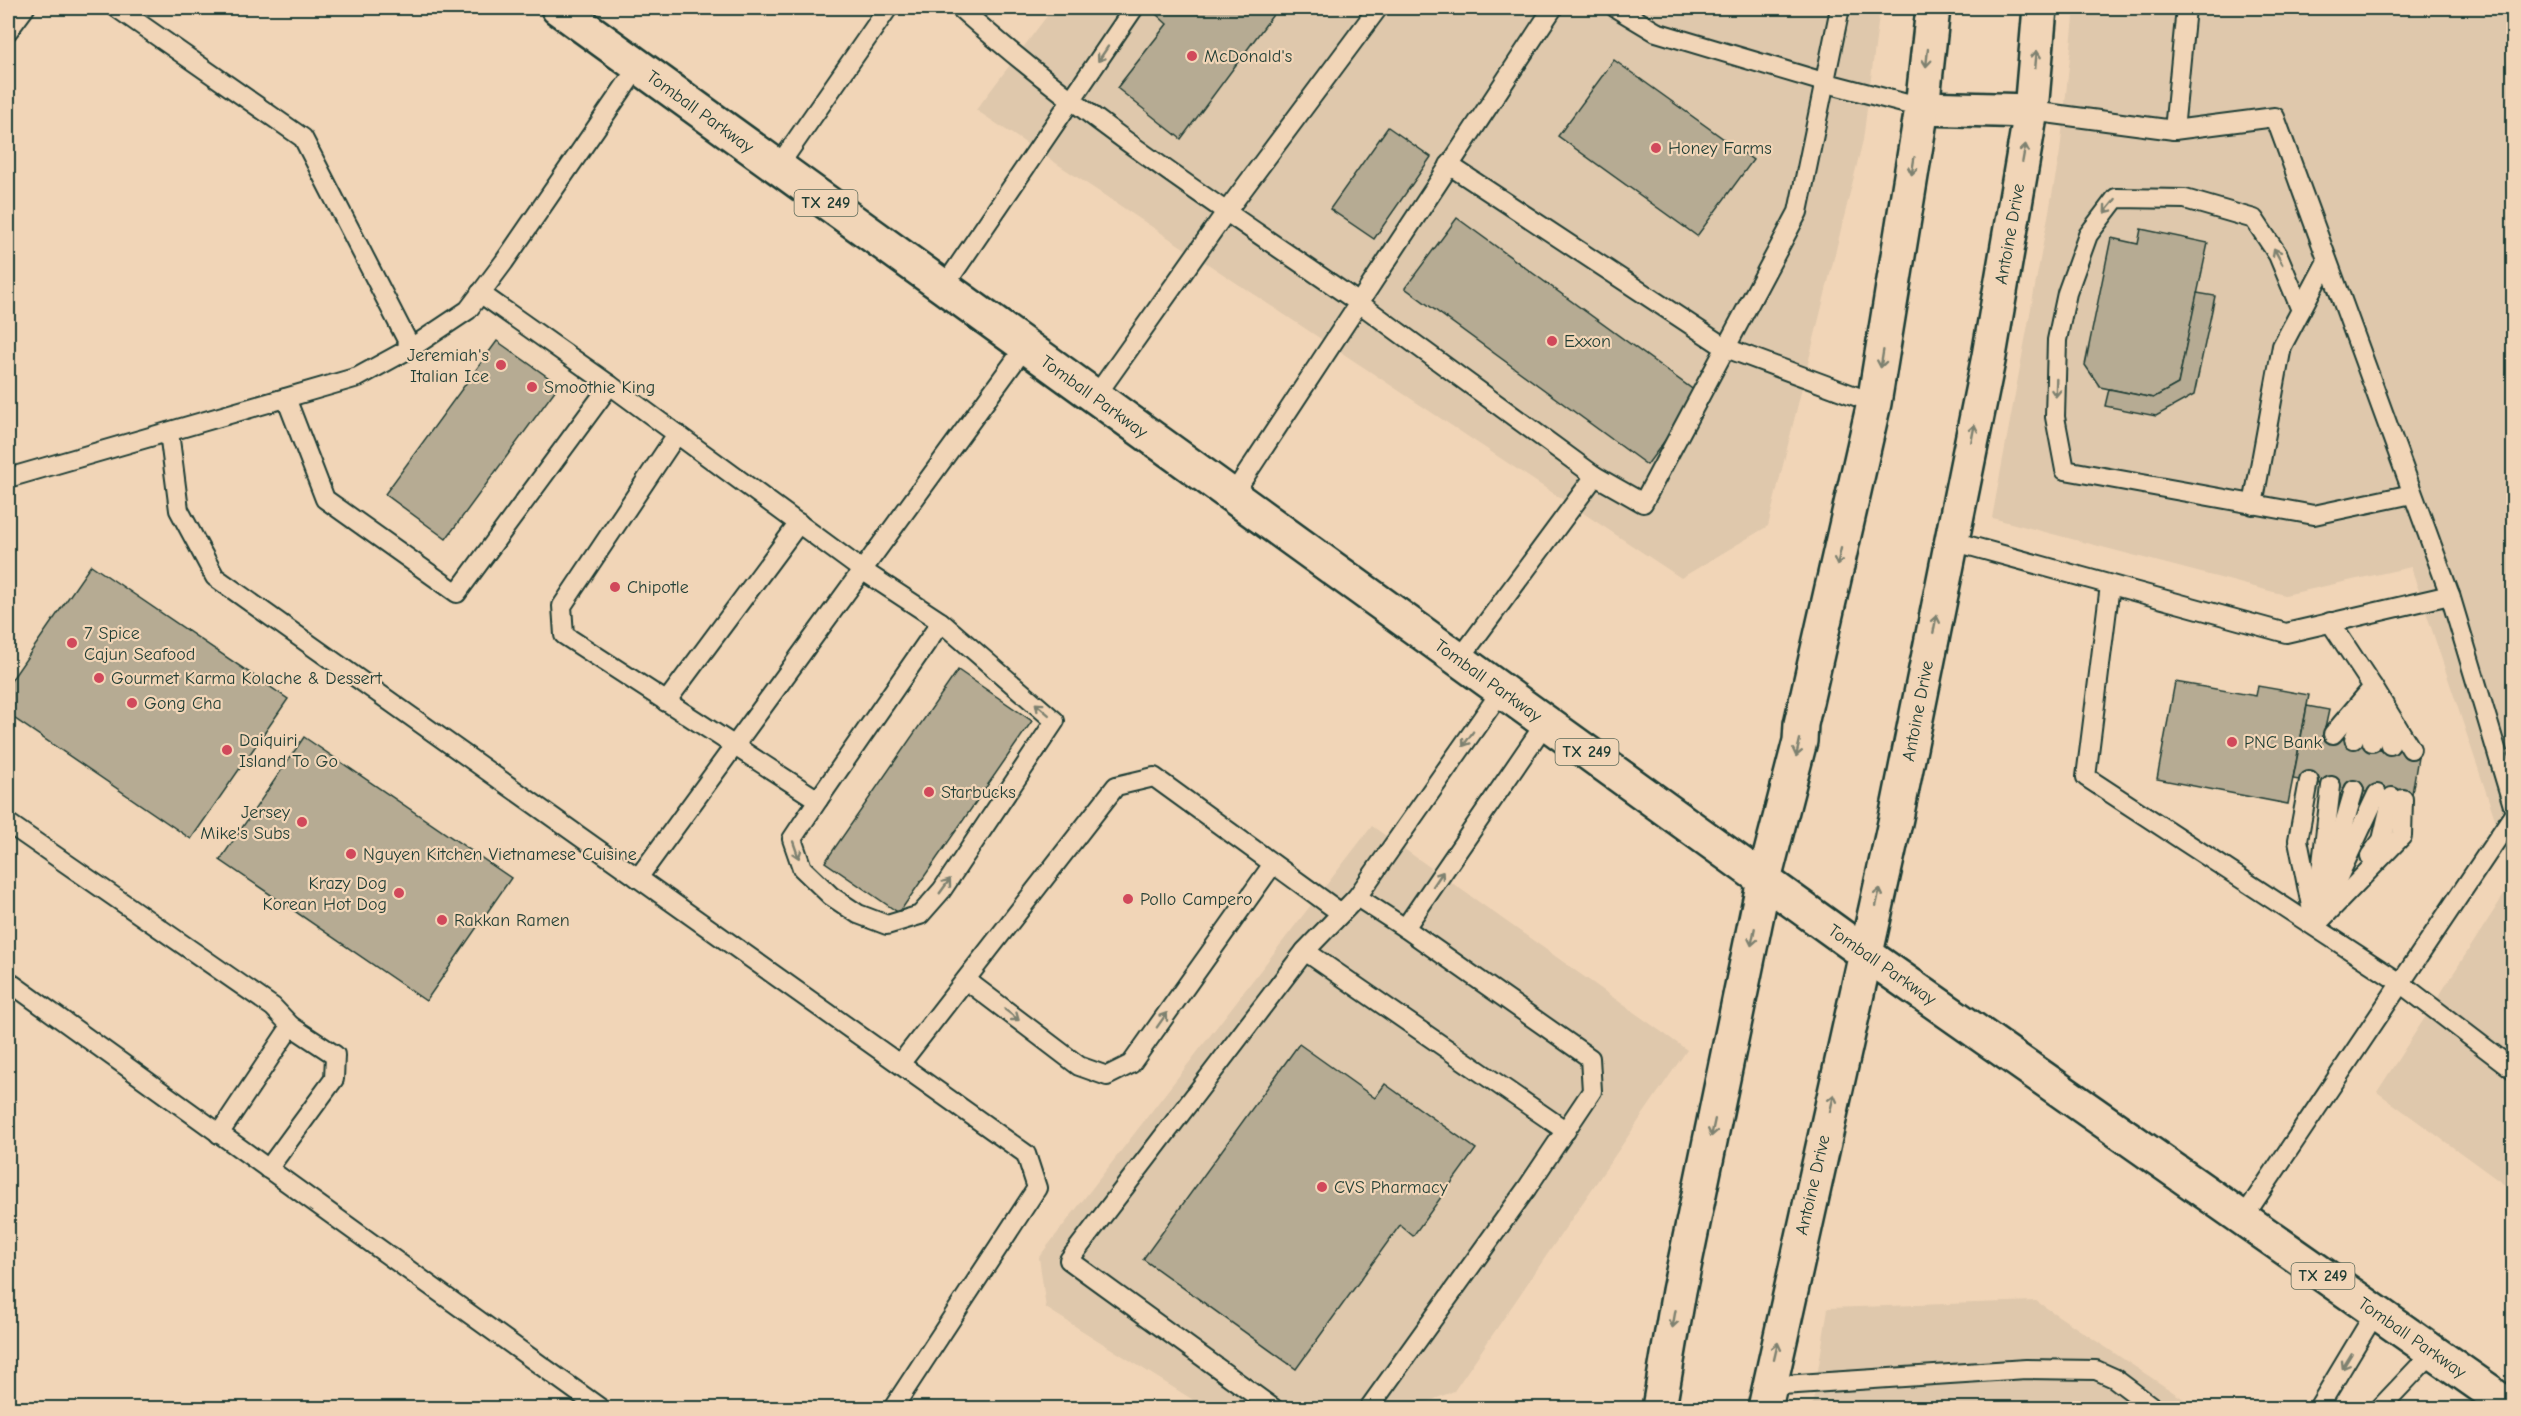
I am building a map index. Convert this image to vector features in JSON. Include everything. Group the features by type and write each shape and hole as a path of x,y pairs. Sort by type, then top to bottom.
{"main road":[{"name":"Tomball Parkway","path":"558,8 1866,954 2513,1408"},
{"path":"1659,1408 1679,1291 1764,880 1800,741 1801,724 1875,403 1922,108 1933,8"},
{"name":"Antoine Drive","path":"1766,1397 1866,954 1989,356 2031,111 2040,8"},
{"path":"1922,108 2031,111"}],"lane":[{"path":"8,31 25,8"},
{"path":"117,8 303,138 411,348"},
{"path":"777,168 888,8"},
{"path":"960,8 1000,44 1071,100 1226,212 1359,303 1595,476 1459,660"},
{"path":"943,288 1134,8"},
{"path":"1095,397 1226,212 1378,8"},
{"path":"1232,496 1552,8"},
{"path":"1616,8 1656,32 1827,83 1922,108"},
{"path":"1590,473 1643,503 1798,212 1827,83 1840,8"},
{"path":"2174,130 2186,8"},
{"path":"8,478 358,377 411,348 468,310 638,67"},
{"path":"2031,111 2174,130 2275,117 2450,595 2514,809"},
{"path":"1449,165 1726,348 1875,403"},
{"path":"2301,310 2278,255 2254,219 2185,199 2116,198 2088,235 2067,293 2057,340 2055,417 2065,470 2314,515 2412,494"},
{"path":"2253,505 2282,346 2327,261"},
{"path":"480,293 610,385 862,570 941,622 1055,721 942,890 920,915 887,925 858,914 831,896 802,867 792,839 941,622"},
{"path":"638,878 1025,347"},
{"path":"286,398 325,499 457,594 610,385"},
{"path":"169,432 179,510 215,577 1026,1154 1037,1188 893,1408"},
{"path":"677,434 562,606 564,635 733,747 818,800"},
{"path":"666,702 799,523"},
{"path":"1952,541 2286,633 2450,595"},
{"path":"2110,585 2086,777 2399,982 2514,1070"},
{"path":"2330,622 2373,687 2401,747"},
{"path":"2333,735 2373,687"},
{"path":"2363,740 2373,687"},
{"path":"1273,1408 1070,1260 1305,951 1357,897 1502,690"},
{"path":"1405,928 1546,722"},
{"path":"900,1064 1116,786 1155,777 1341,913"},
{"path":"2308,782 2298,840 2315,926"},
{"path":"2315,926 2331,786"},
{"path":"2315,926 2354,790"},
{"path":"2390,796 2382,840 2315,926 2390,796"},
{"path":"2243,1218 2399,982 2514,814"},
{"path":"8,823 273,1007 291,1026 335,1055 334,1079 268,1169"},
{"path":"966,980 1079,1066 1107,1077 1131,1064 1273,864"},
{"path":"1357,897 1590,1058 1592,1091 1369,1408"},
{"path":"1305,951 1566,1131"},
{"path":"8,981 600,1408"},
{"path":"219,1134 291,1026"},
{"path":"2318,1408 2375,1313"},
{"path":"2380,1408 2432,1353"},
{"path":"1766,1397 1949,1372 2026,1369 2096,1370 2115,1378 2154,1408"}],"shaded area":[{"path":"1053,8 1880,8 1863,140 1768,526 1681,578 976,110"},
{"path":"2075,8 2513,8 2513,873 2411,567 2285,595 1992,518 2060,152"},
{"path":"1372,826 1687,1050 1454,1391 1413,1408 1206,1408 1046,1308 1039,1257"},
{"path":"2513,881 2513,1191 2377,1092"},
{"path":"2036,1301 2197,1408 1812,1408 1828,1308"}],"building":[{"name":"McDonald's","path":"1161,8 1278,8 1181,139 1117,88 1167,24 1156,14"},
{"name":"Honey Farms","path":"1614,60 1753,160 1697,236 1558,136"},
{"path":"1388,127 1431,157 1374,239 1330,209"},
{"name":"Exxon","path":"1457,218 1699,394 1647,465 1405,288"},
{"path":"2141,229 2208,243 2178,384 2153,398 2100,387 2085,365 2111,238 2138,244"},
{"path":"2197,293 2215,296 2194,395 2156,416 2105,406 2109,389 2153,398 2178,384"},
{"path":"497,341 559,385 446,539 385,494"},
{"path":"91,565 288,699 191,839 8,714 8,685"},
{"name":"Starbucks","path":"958,670 1032,721 899,913 825,862"},
{"name":"PNC Bank","path":"2175,682 2256,696 2258,686 2309,695 2288,804 2157,779"},
{"path":"2307,706 2329,710 2324,733 2419,751 2411,800 2293,779"},
{"path":"304,737 511,878 426,1001 220,860"},
{"name":"CVS Pharmacy","path":"1299,1044 1375,1098 1385,1084 1476,1149 1413,1236 1400,1225 1296,1369 1143,1259"}],"place":[{"name":"McDonald's","path":"1192,56"},
{"name":"Honey Farms","path":"1656,148"},
{"name":"Exxon","path":"1552,341"},
{"name":"Jeremiah's Italian Ice","path":"501,365"},
{"name":"Smoothie King","path":"532,387"},
{"name":"Chipotle","path":"615,587"},
{"name":"7 Spice Cajun Seafood","path":"72,643"},
{"name":"Gourmet Karma Kolache & Dessert","path":"99,678"},
{"name":"Gong Cha","path":"132,703"},
{"name":"PNC Bank","path":"2232,742"},
{"name":"Daiquiri Island To Go","path":"227,750"},
{"name":"Starbucks","path":"929,792"},
{"name":"Jersey Mike's Subs","path":"302,822"},
{"name":"Nguyen Kitchen Vietnamese Cuisine","path":"351,854"},
{"name":"Krazy Dog Korean Hot Dog","path":"399,893"},
{"name":"Pollo Campero","path":"1128,899"},
{"name":"Rakkan Ramen","path":"442,920"},
{"name":"CVS Pharmacy","path":"1322,1187"}]}
